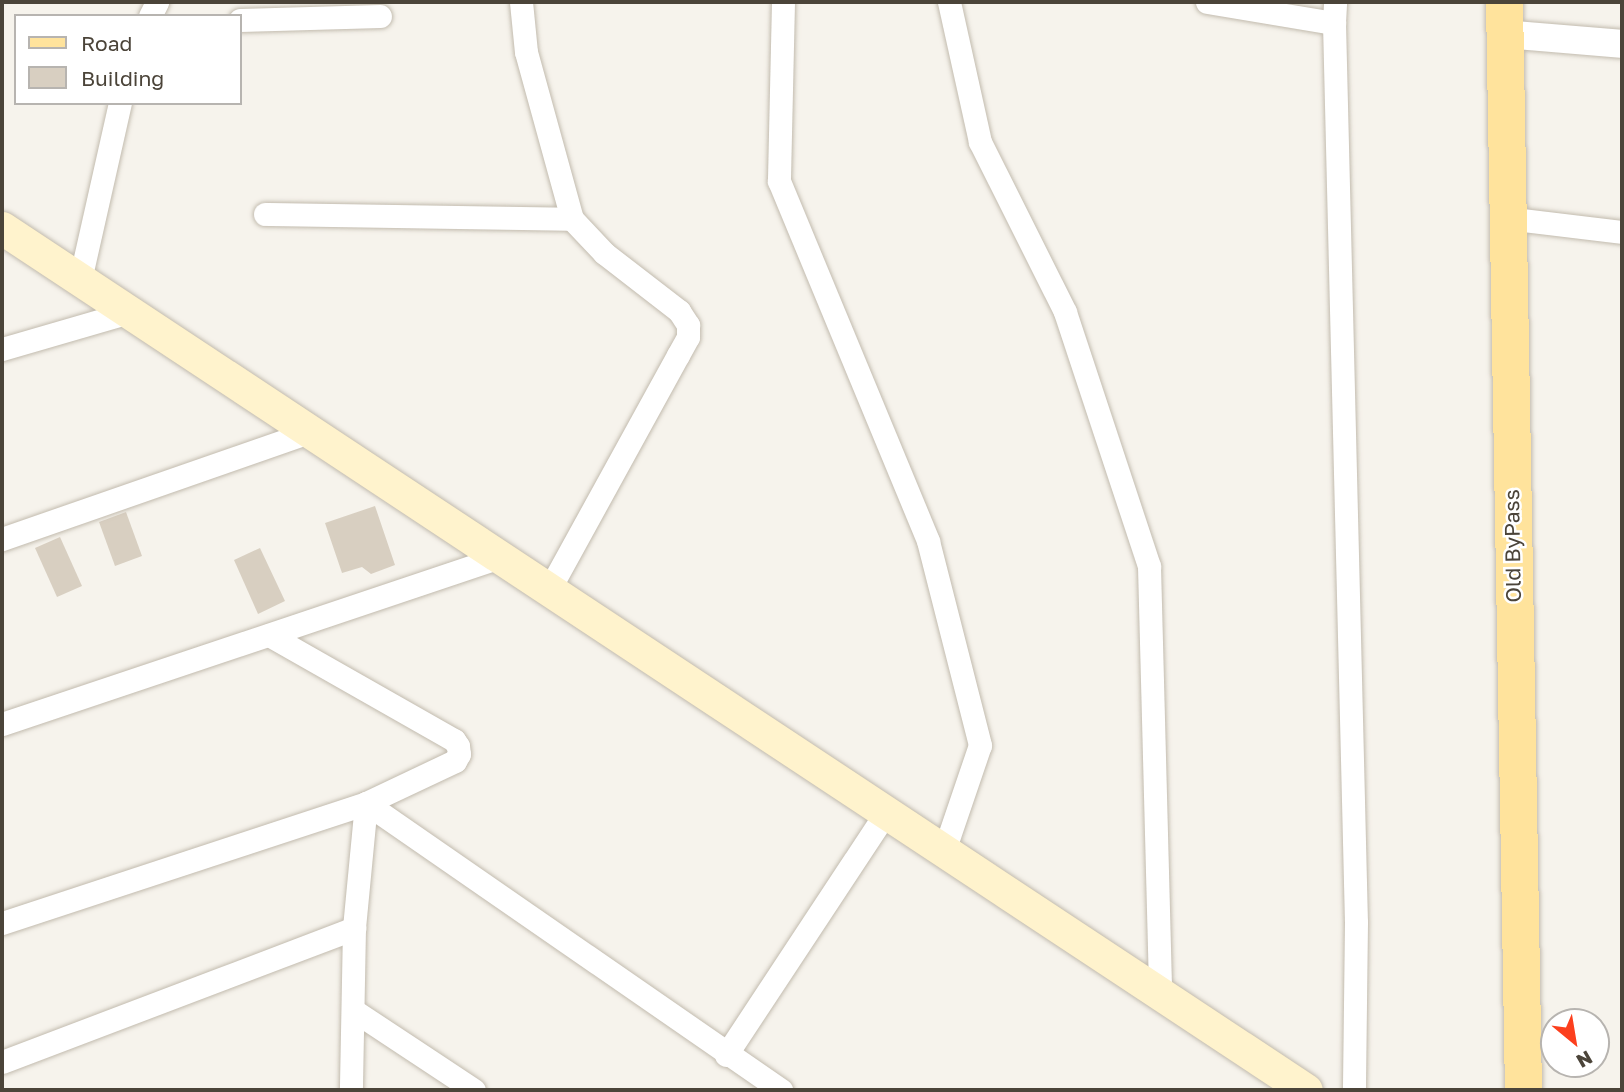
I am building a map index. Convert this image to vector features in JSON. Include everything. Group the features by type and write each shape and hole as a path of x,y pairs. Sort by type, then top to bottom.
{"main road":[{"name":"Old ByPass","path":"1504,18 1523,1090"},
{"path":"2,228 1306,1090"}],"street":[{"path":"521,2 526,52 572,219 604,253 679,311 688,325 688,337 549,590"},
{"path":"783,2 779,181 928,541 980,745 944,851"},
{"path":"948,2 979,142 1065,312 1149,566 1160,993"},
{"path":"1207,2 1335,12 1356,922 1354,1090"},
{"path":"242,20 380,16"},
{"path":"1504,18 1622,44"},
{"path":"80,280 120,105"},
{"path":"265,214 572,219"},
{"path":"1506,218 1622,232"},
{"path":"2,349 129,312"},
{"path":"2,540 310,432"},
{"path":"2,724 500,557"},
{"path":"2,923 366,803 455,761 459,754 454,740 269,635"},
{"path":"351,1090 354,928 366,803"},
{"path":"366,803 726,1055 781,1090"},
{"path":"726,1055 886,812"},
{"path":"2,1062 354,928"},
{"path":"353,1010 474,1090"}],"building":[{"path":"375,506 395,565 371,574 362,567 342,573 325,523"},
{"path":"126,512 142,556 115,566 99,522"},
{"path":"60,537 82,586 57,597 35,548"},
{"path":"260,548 285,601 258,614 234,560"}]}
